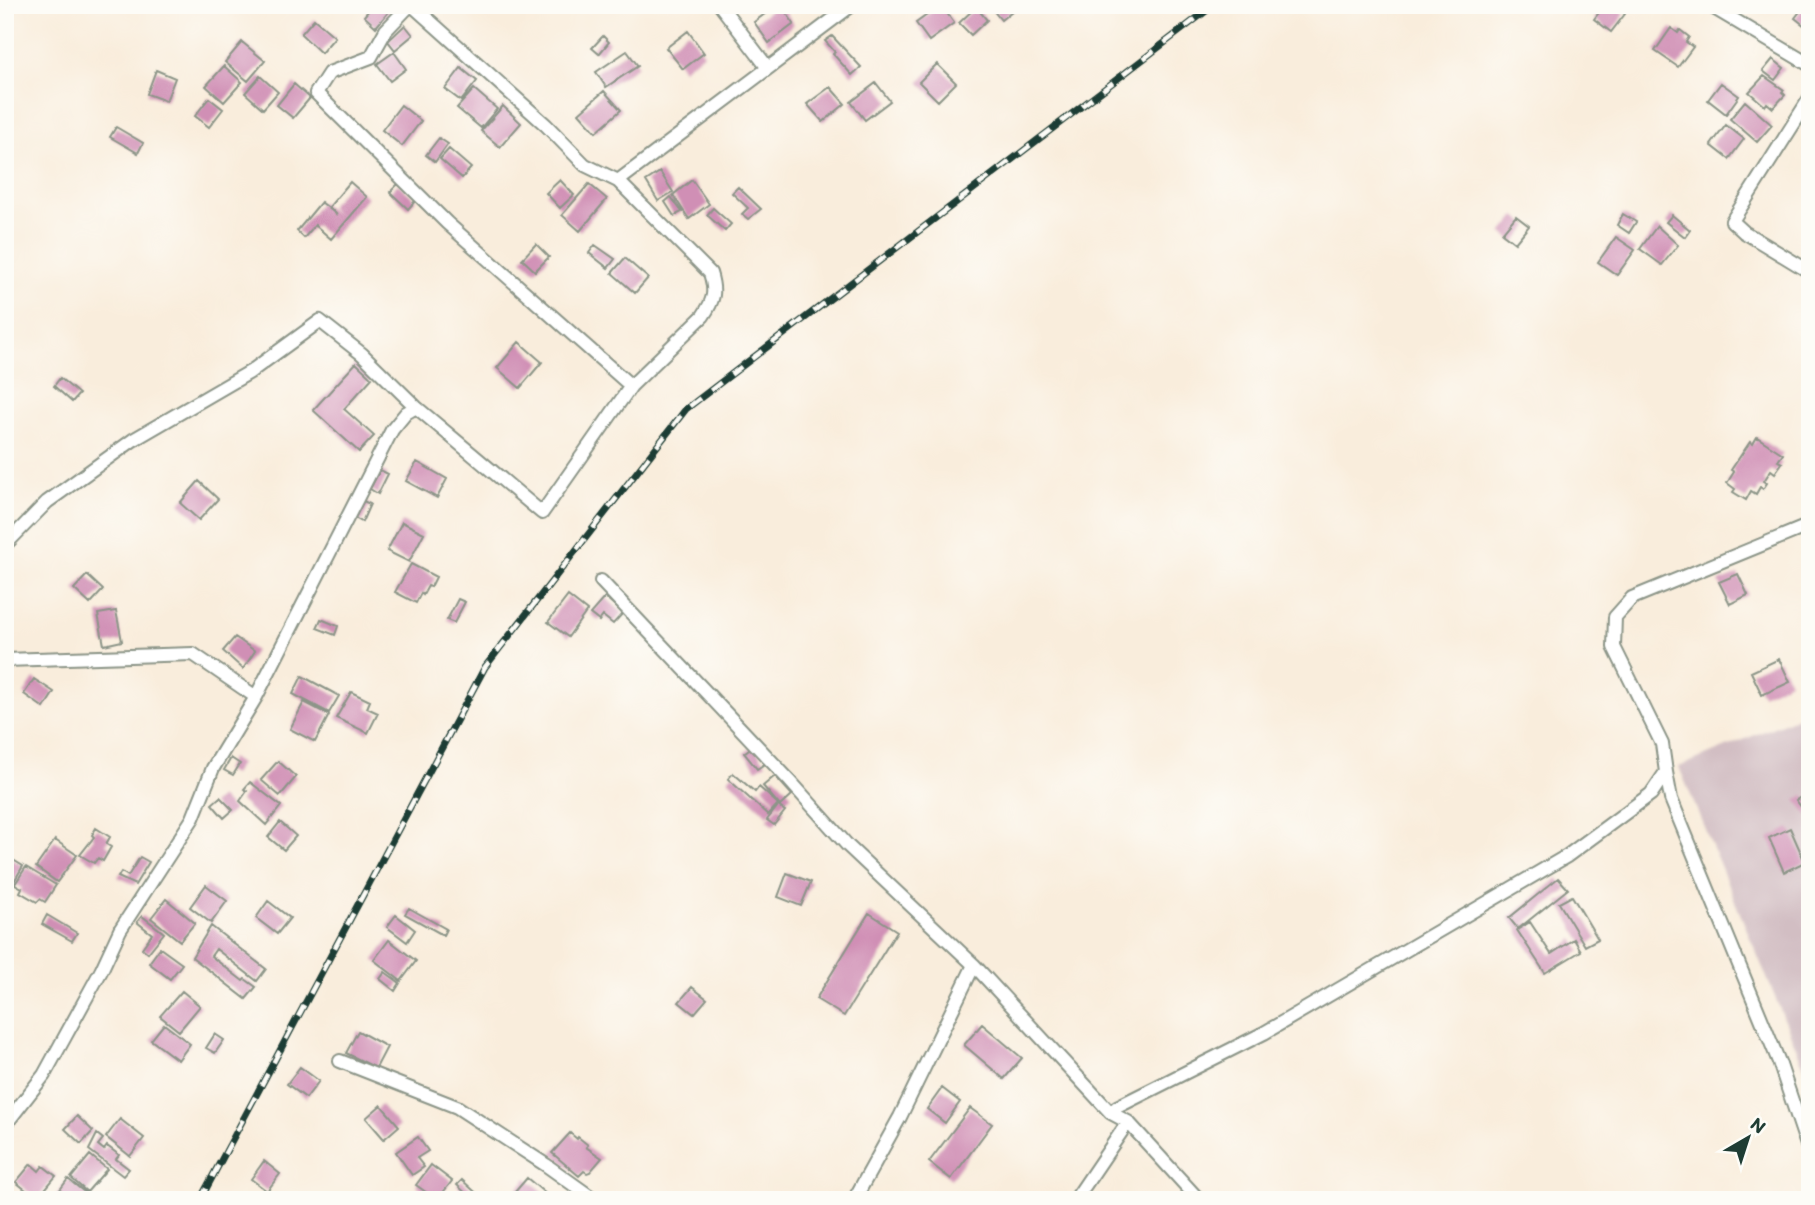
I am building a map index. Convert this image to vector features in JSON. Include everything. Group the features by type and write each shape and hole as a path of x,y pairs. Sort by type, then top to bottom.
{"street":[{"path":"5,545 47,502 133,440 250,372 320,321 362,354 416,407 542,513 631,386 703,316 712,303 715,289 710,274 618,181 585,165 546,125 411,5 386,30 371,57 329,73 316,93 447,223 631,386"},
{"path":"720,5 768,68"},
{"path":"618,181 852,5"},
{"path":"1709,5 1810,65"},
{"path":"1810,98 1732,221 1744,232 1810,272"},
{"path":"5,1125 44,1074 101,971 120,930 193,818 213,768 256,697 392,430 406,413 416,407"},
{"path":"1810,525 1633,598 1615,617 1614,647 1662,744 1671,799 1779,1062 1810,1154"},
{"path":"601,582 848,846 974,965 1111,1113 1128,1122 1199,1200"},
{"path":"5,660 193,654 256,697"},
{"path":"1111,1113 1264,1032 1567,856 1651,794 1666,772"},
{"path":"854,1200 900,1116 974,965"},
{"path":"340,1061 457,1107 546,1164 595,1200"},
{"path":"1075,1200 1128,1122"}],"shaded area":[{"path":"1810,712 1810,1081 1679,767"}],"building":[{"path":"373,5 388,5 392,8 376,27 364,16"},
{"path":"777,5 781,5 794,24 769,43 754,22"},
{"path":"941,5 954,23 929,41 916,23"},
{"path":"989,5 1019,5 1001,20"},
{"path":"1605,5 1614,5 1625,14 1611,32 1594,19"},
{"path":"1805,5 1810,5 1810,30 1795,18"},
{"path":"976,7 987,20 971,35 959,23"},
{"path":"314,19 335,37 321,53 301,34"},
{"path":"405,25 413,35 395,50 388,41"},
{"path":"1671,28 1678,33 1680,30 1689,37 1686,42 1693,47 1678,67 1655,51"},
{"path":"688,31 704,53 683,69 666,48"},
{"path":"603,36 609,42 599,54 592,48"},
{"path":"832,36 861,67 852,75 825,41"},
{"path":"242,42 265,61 248,81 225,62"},
{"path":"627,51 638,66 606,87 596,72"},
{"path":"394,52 406,69 390,81 377,64"},
{"path":"1773,59 1784,68 1775,80 1763,71"},
{"path":"937,64 956,83 938,101 919,82"},
{"path":"224,66 242,82 224,102 206,86"},
{"path":"461,68 477,81 461,101 445,89"},
{"path":"156,70 175,78 166,101 147,94"},
{"path":"260,76 278,92 263,109 245,93"},
{"path":"1764,76 1784,90 1782,92 1785,95 1773,108 1767,103 1765,106 1749,92"},
{"path":"876,83 890,101 865,120 851,102"},
{"path":"1721,83 1739,96 1726,114 1708,100"},
{"path":"294,84 310,98 293,118 277,105"},
{"path":"830,87 845,104 823,122 807,104"},
{"path":"474,89 497,109 481,128 457,108"},
{"path":"604,91 621,110 596,132 579,113"},
{"path":"209,98 223,109 209,127 195,116"},
{"path":"1745,101 1772,125 1757,142 1730,119"},
{"path":"401,105 421,121 402,146 382,130"},
{"path":"503,106 521,123 500,147 481,131"},
{"path":"1726,125 1744,139 1729,159 1711,145"},
{"path":"116,127 143,143 138,153 110,137"},
{"path":"439,138 448,144 435,162 426,155"},
{"path":"449,149 471,168 462,178 440,159"},
{"path":"660,172 673,192 658,201 646,181"},
{"path":"560,180 574,195 560,208 546,193"},
{"path":"692,180 709,204 689,219 673,195"},
{"path":"350,182 367,197 331,239 315,225 304,238 297,231 321,202 337,215 329,207"},
{"path":"398,184 416,200 408,209 390,192"},
{"path":"589,184 607,199 580,231 562,215"},
{"path":"738,187 761,209 748,219 742,214 748,208 732,193"},
{"path":"671,197 682,212 674,216 665,202"},
{"path":"713,208 731,224 725,231 707,215"},
{"path":"1623,214 1636,222 1629,233 1617,225"},
{"path":"1672,215 1690,230 1685,237 1666,222"},
{"path":"1516,216 1529,226 1515,243 1502,233"},
{"path":"1657,226 1678,245 1662,265 1640,249"},
{"path":"1616,237 1635,250 1617,275 1598,262"},
{"path":"536,244 549,257 535,271 522,259"},
{"path":"595,245 615,259 608,268 589,253"},
{"path":"625,258 648,278 635,293 612,273"},
{"path":"519,342 542,362 520,388 497,368"},
{"path":"356,363 372,378 344,409 374,436 359,452 313,410"},
{"path":"60,378 79,394 72,402 54,386"},
{"path":"1757,437 1783,454 1778,461 1782,463 1775,473 1771,470 1764,481 1767,483 1763,489 1760,487 1756,494 1751,491 1746,500 1733,492 1735,489 1727,483 1734,472 1731,470 1750,442 1753,444"},
{"path":"417,462 447,479 437,498 406,481"},
{"path":"380,470 388,474 378,494 370,489"},
{"path":"199,481 218,499 199,520 180,503"},
{"path":"363,501 370,504 362,522 355,518"},
{"path":"402,522 424,533 409,562 387,551"},
{"path":"411,564 436,577 431,587 428,586 423,595 421,593 416,603 395,592"},
{"path":"1738,574 1748,595 1730,604 1719,582"},
{"path":"87,575 103,590 90,604 74,589"},
{"path":"568,596 587,611 568,637 548,622"},
{"path":"605,597 623,613 613,624 603,616 599,621 590,614"},
{"path":"458,599 465,602 454,623 447,620"},
{"path":"116,611 122,641 104,645 98,614"},
{"path":"321,619 338,626 335,635 317,628"},
{"path":"235,637 255,651 243,669 223,651"},
{"path":"1779,659 1790,682 1762,695 1751,672"},
{"path":"302,676 339,696 329,713 293,694"},
{"path":"34,679 54,692 44,708 24,694"},
{"path":"351,692 370,701 367,708 378,713 368,733 336,718"},
{"path":"304,702 329,715 315,742 290,729"},
{"path":"753,746 766,763 757,769 744,753"},
{"path":"231,758 240,764 233,775 224,770"},
{"path":"278,761 296,777 280,796 261,780"},
{"path":"733,773 755,792 759,787 778,804 768,815 728,779"},
{"path":"775,776 792,795 780,806 763,786"},
{"path":"250,782 281,806 266,825 240,801"},
{"path":"1804,795 1810,802 1808,816 1796,800"},
{"path":"220,797 233,810 224,818 212,804"},
{"path":"778,806 785,811 774,825 767,820"},
{"path":"280,822 296,836 284,850 268,837"},
{"path":"96,828 110,837 106,844 111,847 103,861 98,858 94,863 80,855 94,837 92,835"},
{"path":"1790,828 1805,862 1784,872 1769,838"},
{"path":"55,840 77,855 57,882 36,867"},
{"path":"5,855 23,866 10,888 5,885"},
{"path":"140,857 149,862 135,885 118,877 121,872 128,876"},
{"path":"26,867 56,885 45,902 40,899 37,902 20,892 22,888 15,884"},
{"path":"787,873 811,882 801,906 778,897"},
{"path":"1558,878 1568,889 1518,929 1509,918"},
{"path":"206,885 227,901 211,923 190,907"},
{"path":"1572,896 1598,939 1585,946 1559,903"},
{"path":"166,899 195,923 180,941 151,918"},
{"path":"268,901 290,918 277,934 256,918"},
{"path":"409,908 446,929 443,935 405,914"},
{"path":"869,913 897,931 844,1016 816,999"},
{"path":"47,915 77,933 72,941 42,924"},
{"path":"396,915 415,930 407,942 387,927"},
{"path":"142,916 164,933 148,953 142,948 152,934 137,922"},
{"path":"1530,922 1551,954 1574,939 1581,951 1545,973 1517,930"},
{"path":"211,926 266,969 257,981 216,949 211,956 243,981 245,979 256,987 246,999 192,957"},
{"path":"389,940 416,961 401,981 374,960"},
{"path":"160,948 182,964 170,979 149,963"},
{"path":"385,972 400,983 395,991 380,979"},
{"path":"692,987 707,999 694,1014 679,1002"},
{"path":"182,991 200,1006 179,1031 160,1016"},
{"path":"164,1024 190,1044 178,1060 151,1040"},
{"path":"982,1024 1022,1058 1004,1079 964,1045"},
{"path":"358,1031 387,1047 376,1068 346,1053"},
{"path":"215,1034 224,1040 215,1053 206,1048"},
{"path":"300,1067 319,1081 306,1098 287,1084"},
{"path":"942,1088 960,1102 945,1123 927,1109"},
{"path":"381,1105 399,1126 384,1139 366,1118"},
{"path":"970,1108 992,1124 951,1179 929,1162"},
{"path":"77,1116 93,1131 81,1144 65,1129"},
{"path":"120,1119 144,1138 130,1156 106,1137"},
{"path":"570,1133 602,1158 590,1172 584,1171 579,1176 552,1153"},
{"path":"97,1134 103,1139 98,1145 104,1150 107,1146 119,1155 116,1159 129,1169 123,1176 89,1150"},
{"path":"418,1137 428,1151 417,1158 424,1167 412,1175 396,1152"},
{"path":"90,1155 107,1169 87,1192 71,1178"},
{"path":"264,1161 280,1174 267,1191 251,1179"},
{"path":"31,1164 39,1171 43,1166 56,1176 37,1199 16,1182"},
{"path":"431,1165 452,1181 437,1200 416,1185"},
{"path":"527,1178 553,1200 524,1200 515,1192"},
{"path":"68,1179 94,1200 53,1199"},
{"path":"462,1180 484,1200 473,1200 457,1185"}],"railway":[{"path":"200,1200 485,667 686,409 1214,5"}]}
